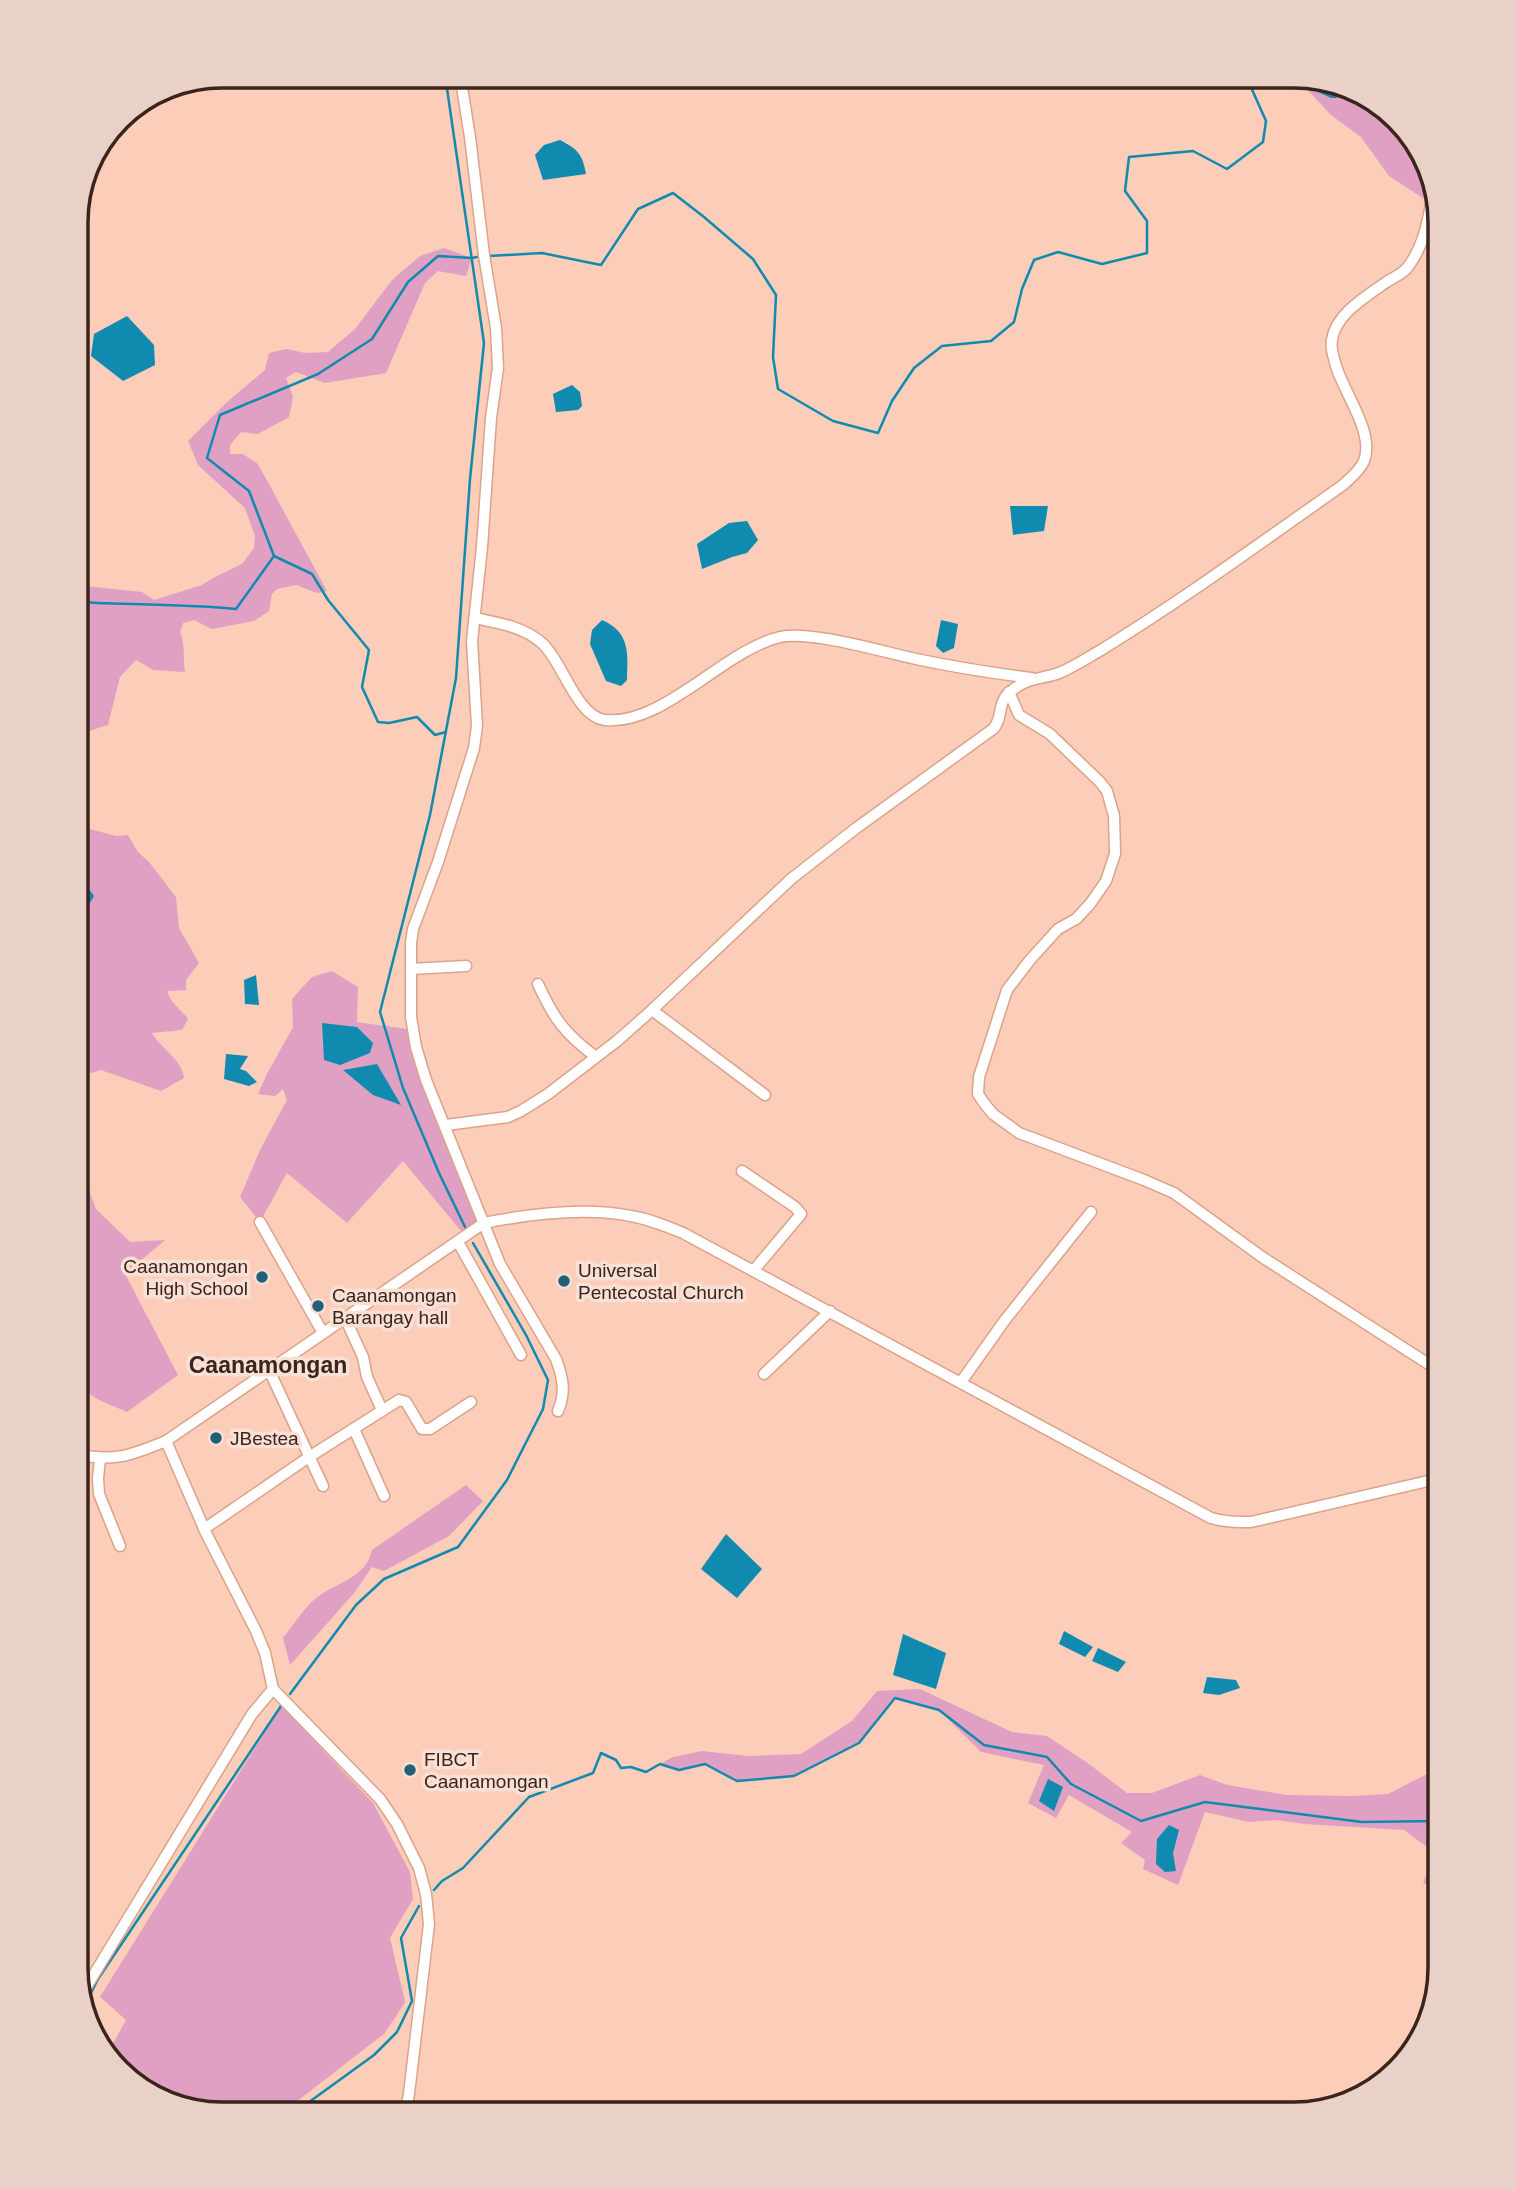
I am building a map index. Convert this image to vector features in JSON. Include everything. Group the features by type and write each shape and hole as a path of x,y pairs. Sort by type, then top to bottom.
{"street":[{"path":"462,88 498,347 498,368 491,418 472,665 477,726 474,748 438,862 413,929 411,1017 426,1080 503,1271 556,1359 562,1376 564,1396 558,1411"},
{"path":"446,1125 492,1121 522,1111 548,1094 652,1010 791,879 993,729 998,722 1002,701 1009,692 1032,678 1075,666 1154,618 1355,474 1364,461 1367,445 1364,430 1334,360 1331,343 1334,328 1350,309 1405,271 1418,251 1428,215"},
{"path":"475,618 512,626 542,643 552,654 585,710 606,720 624,719 647,712 764,642 791,635 1032,678"},
{"path":"1009,692 1019,715 1050,734 1107,791 1114,816 1115,854 1106,881 1090,904 1076,919 1053,934 1007,990 979,1077 978,1094 993,1114 1019,1133 1174,1193 1262,1257 1428,1365"},
{"path":"411,969 466,965"},
{"path":"538,984 553,1017 581,1046 596,1057"},
{"path":"652,1010 765,1095"},
{"path":"742,1171 795,1207 801,1214 754,1270"},
{"path":"961,1382 1004,1320 1091,1212"},
{"path":"88,1457 100,1459 136,1454 166,1441 484,1223 536,1215 583,1213 630,1216 653,1221 683,1233 1211,1518 1230,1523 1251,1522 1428,1482"},
{"path":"260,1222 323,1334"},
{"path":"458,1242 521,1355"},
{"path":"764,1374 830,1311"},
{"path":"345,1318 363,1357 367,1377 382,1410"},
{"path":"269,1370 323,1486"},
{"path":"204,1530 309,1457 402,1399 422,1429 430,1429 471,1402"},
{"path":"354,1429 384,1496"},
{"path":"166,1441 204,1530 256,1631 265,1653 273,1689 380,1799 404,1836 419,1868 426,1895 429,1924 407,2101"},
{"path":"100,1459 99,1494 120,1546"},
{"path":"89,1983 252,1714 273,1689"}],"shaded area":[{"path":"1306,88 1337,98 1335,94 1369,110 1401,140 1418,170 1426,200 1389,176 1361,137 1331,115"},
{"path":"444,248 472,258 466,276 438,271 425,283 386,373 325,383 296,372 286,378 293,397 289,417 258,434 241,432 230,445 230,454 243,454 258,464 327,591 317,593 296,585 277,589 272,594 269,611 254,621 212,629 194,620 183,623 180,632 185,672 153,670 136,660 120,677 108,725 89,731 88,586 142,592 154,600 202,585 242,564 254,548 255,536 245,508 198,465 188,441 226,403 265,370 269,353 286,349 305,353 328,352 355,329 392,280 420,256"},
{"path":"88,829 116,836 128,835 138,852 176,897 179,928 199,963 186,980 186,990 167,991 188,1019 182,1030 152,1033 179,1065 184,1078 161,1091 101,1070 88,1074"},
{"path":"332,971 358,987 357,1022 407,1029 484,1223 466,1237 403,1161 347,1223 287,1173 260,1222 240,1197 261,1148 287,1100 283,1089 275,1096 258,1094 293,1027 292,999 312,977"},
{"path":"88,1188 96,1209 130,1242 165,1240 125,1274 178,1375 127,1412 88,1392"},
{"path":"466,1485 483,1501 449,1536 384,1571 372,1567 355,1592 290,1665 283,1638 311,1603 363,1568 372,1550"},
{"path":"920,1689 1012,1732 1047,1736 1127,1793 1152,1793 1200,1775 1227,1785 1287,1795 1388,1794 1428,1774 1428,1848 1404,1830 1276,1820 1249,1822 1205,1812 1178,1885 1143,1869 1145,1860 1121,1843 1132,1832 1069,1795 1056,1818 1028,1803 1044,1765 981,1752 939,1710 895,1698 859,1743 794,1776 737,1781 705,1764 679,1770 660,1764 673,1757 702,1751 748,1756 801,1754 852,1721 877,1691"},
{"path":"281,1706 373,1803 410,1872 413,1899 390,1938 405,2002 385,2033 297,2101 213,2101 195,2099 170,2091 140,2074 112,2045 126,2020 100,1997"},
{"path":"1428,1870 1428,1885 1423,1883"}],"water":[{"path":"1311,89 1335,94 1337,98"},
{"path":"560,140 578,153 586,174 543,180 535,155 544,145"},
{"path":"127,316 154,345 155,365 123,381 91,356 94,334"},
{"path":"572,385 580,392 582,406 578,410 556,412 553,394"},
{"path":"1010,506 1048,506 1044,531 1013,535"},
{"path":"747,521 758,540 747,553 702,569 697,544 729,523"},
{"path":"602,620 618,631 625,644 627,680 621,686 606,681 590,644 592,630"},
{"path":"941,620 958,624 954,648 943,653 936,646"},
{"path":"88,887 94,896 88,906"},
{"path":"256,975 259,1005 245,1004 244,980"},
{"path":"322,1023 357,1027 373,1043 370,1053 340,1065 324,1060"},
{"path":"226,1054 248,1056 240,1069 257,1082 249,1086 224,1079"},
{"path":"377,1064 401,1105 373,1095 343,1070"},
{"path":"726,1534 762,1569 737,1598 701,1569"},
{"path":"1064,1631 1093,1647 1085,1657 1059,1644"},
{"path":"903,1634 946,1653 936,1689 893,1675"},
{"path":"1098,1648 1126,1662 1118,1672 1092,1661"},
{"path":"1207,1677 1236,1680 1240,1688 1219,1695 1203,1693"},
{"path":"1048,1779 1063,1787 1054,1811 1039,1801"},
{"path":"1169,1825 1179,1830 1173,1853 1176,1871 1165,1872 1156,1864 1157,1839"}],"waterway":[{"path":"447,88 484,343 470,479 456,678 430,815 380,1012 403,1088 466,1229"},
{"path":"489,256 542,253 601,265 638,209 673,193 753,259 776,295 773,357 778,389 833,421 878,433 892,401 914,368 942,346 991,341 1014,322 1022,289 1034,260 1058,252 1102,264 1147,253 1147,221 1125,191 1129,157 1193,151 1227,169 1263,142 1266,121 1251,88"},
{"path":"88,602 236,609 274,556 249,491 207,458 220,415 318,374 372,339 408,282 438,256 477,257"},
{"path":"274,556 312,574 328,600 369,650 362,687 378,722 389,723 417,717 435,735 446,732"},
{"path":"290,1694 356,1605 384,1579 458,1547 507,1480 543,1409 548,1380 526,1335 473,1243"},
{"path":"434,1890 442,1881 463,1868 529,1797 593,1773 601,1753 616,1760 621,1768 631,1767 646,1772 660,1764 679,1770 705,1764 737,1781 794,1776 859,1743 895,1698 939,1710 984,1745 1047,1757 1071,1784 1141,1821 1205,1802 1362,1822 1428,1821"},
{"path":"91,1994 281,1706"},
{"path":"310,2101 374,2055 397,2032 412,2001 401,1938 419,1906"}],"place":[{"name":"Caanamongan High School","path":"262,1277"},
{"name":"Universal Pentecostal Church","path":"564,1281"},
{"name":"Caanamongan Barangay hall","path":"318,1306"},
{"name":"JBestea","path":"216,1438"},
{"name":"FIBCT Caanamongan","path":"410,1770"}],"district":[{"name":"Caanamongan","path":"268,1365"}]}
